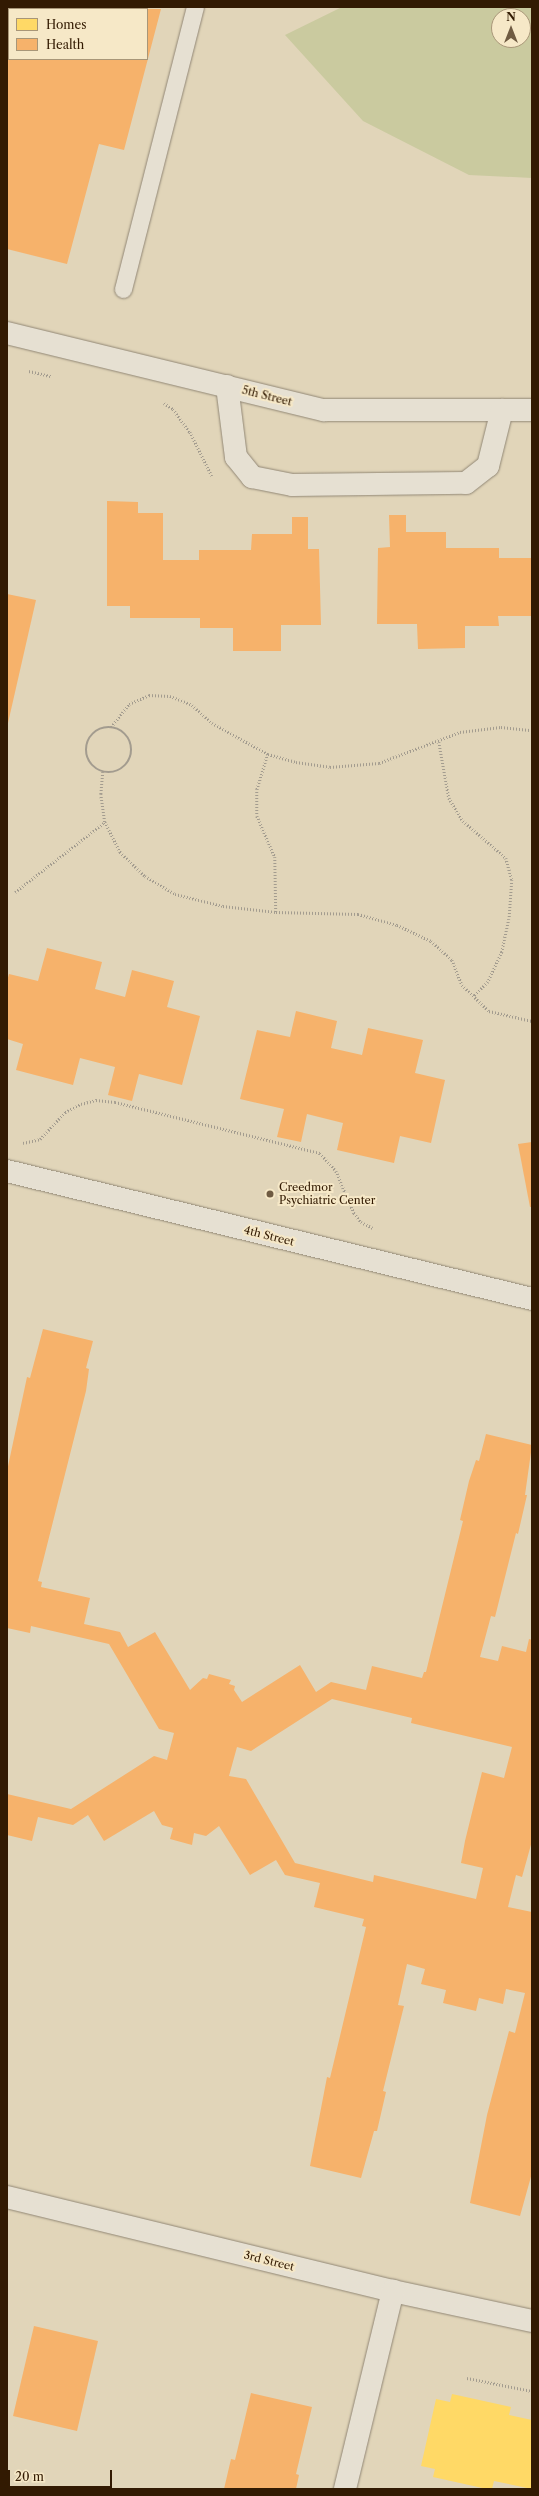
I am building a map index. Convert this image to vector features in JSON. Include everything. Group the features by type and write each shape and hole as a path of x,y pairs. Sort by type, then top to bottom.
{"street":[{"name":"5th Street","path":"7,333 324,410 532,410"},
{"path":"227,386 236,458 252,477 292,485 466,483 488,466 502,410"},
{"name":"4th Street","path":"7,1172 532,1299"},
{"name":"3rd Street","path":"7,2197 393,2291 532,2321"},
{"path":"345,2489 393,2291"}],"lane":[{"path":"122,288 195,7"}],"path":[{"path":"111,727 125,733 132,746 132,754 125,767 118,771 103,772 91,764 86,750 88,743 96,731 111,727 129,704 149,695 170,696 192,705 212,722 268,754 296,762 330,767 379,763 439,742 460,732 501,727 532,730"},
{"path":"439,742 449,798 463,821 506,858 512,880 509,919 502,952 488,982 474,996"},
{"path":"268,754 257,789 257,816 275,857 276,912"},
{"path":"103,772 101,794 105,822 120,852 145,876 175,894 223,906 276,912 358,914 397,924 431,941 452,960 462,985 489,1011 524,1021 532,1021"},
{"path":"15,892 105,822"},
{"path":"19,1143 40,1139 65,1112 81,1104 96,1100 115,1102 320,1152 336,1171 354,1213 361,1222 376,1230"},
{"path":"467,2378 532,2392"}],"green space":[{"path":"342,7 532,7 532,178 469,175 363,121 285,35"}],"building: Homes":[{"path":"452,2394 511,2407 509,2415 532,2420 532,2489 494,2481 492,2489 487,2489 433,2477 435,2469 421,2466 436,2399 450,2402"}],"building: Health":[{"path":"7,7 84,8 8,8 8,60 148,60 124,150 99,144 67,264 7,249"},
{"path":"148,9 161,9 148,59"},
{"path":"107,501 138,502 138,513 163,513 163,560 199,560 199,550 251,550 252,534 292,534 292,517 308,517 308,549 319,549 321,625 281,625 281,651 233,651 233,628 200,628 200,618 130,618 130,606 107,606"},
{"path":"389,515 406,515 406,532 446,532 446,548 499,548 499,558 532,558 532,616 498,616 499,626 465,626 465,648 418,649 417,624 377,624 378,548 390,547"},
{"path":"7,594 36,600 8,723 7,723"},
{"path":"47,948 102,962 95,989 125,997 132,970 174,981 167,1007 200,1016 182,1085 139,1074 132,1101 108,1095 115,1067 80,1058 73,1085 16,1070 23,1044 7,1039 7,981 9,974 38,981"},
{"path":"296,1011 337,1021 331,1048 362,1055 368,1028 423,1040 415,1073 445,1080 431,1143 400,1136 394,1163 337,1150 343,1123 307,1114 301,1142 277,1137 284,1109 240,1099 257,1030 290,1037"},
{"path":"532,1142 532,1207 530,1207 518,1144"},
{"path":"43,1329 93,1341 86,1368 89,1369 86,1391 38,1581 42,1582 41,1587 90,1598 84,1624 120,1632 128,1647 155,1632 190,1690 203,1678 207,1679 209,1674 231,1680 229,1684 235,1686 234,1690 242,1702 300,1665 316,1692 331,1682 366,1690 372,1666 422,1678 424,1672 426,1672 463,1521 460,1520 469,1481 476,1460 479,1461 486,1434 532,1445 525,1495 527,1495 518,1534 516,1533 495,1617 491,1616 480,1657 498,1661 502,1646 526,1652 529,1639 532,1640 532,1841 522,1877 516,1875 508,1907 532,1912 532,2173 520,2216 470,2203 487,2115 509,2031 515,2033 525,1993 506,1989 503,2004 479,1998 476,2011 443,2003 446,1990 421,1984 425,1969 407,1964 398,2005 404,2006 383,2091 386,2092 377,2131 374,2131 361,2178 310,2166 327,2077 330,2078 366,1927 362,1926 364,1919 314,1907 320,1883 285,1875 276,1860 250,1875 219,1826 206,1836 194,1833 192,1845 170,1839 173,1828 162,1825 154,1811 104,1841 88,1815 73,1825 38,1817 32,1841 7,1835 7,1794 71,1809 154,1756 167,1760 174,1733 159,1729 109,1644 31,1626 30,1633 7,1628 7,1471 27,1377 30,1378","holes":["332,1699 412,1718 411,1723 512,1747 504,1778 482,1772 465,1841 461,1863 483,1868 476,1899 374,1875 373,1882 295,1863 246,1779 229,1776 237,1747 251,1751"]},
{"path":"34,2326 98,2341 77,2431 13,2416"},
{"path":"251,2393 312,2407 296,2474 299,2475 296,2489 224,2489 231,2459 235,2460"}],"place":[{"name":"Creedmor Psychiatric Center","path":"270,1194"}]}
